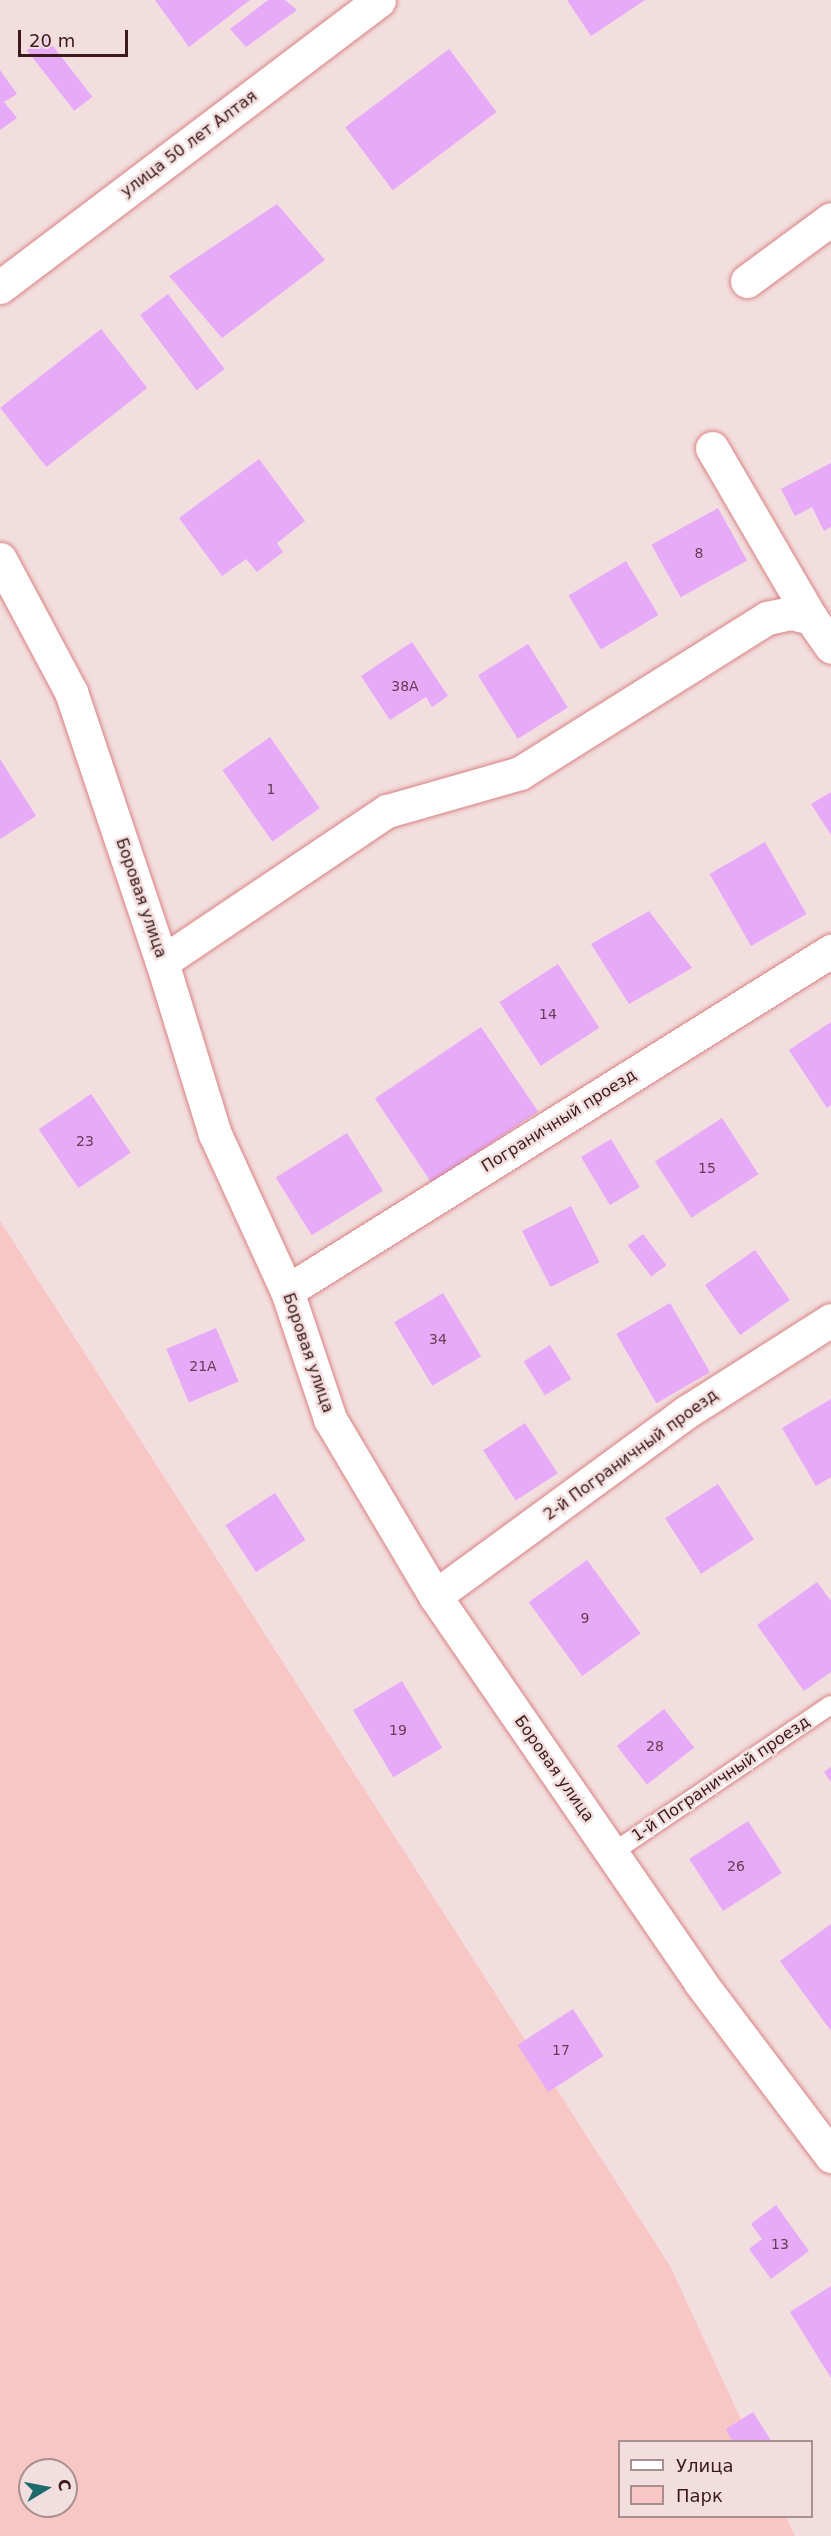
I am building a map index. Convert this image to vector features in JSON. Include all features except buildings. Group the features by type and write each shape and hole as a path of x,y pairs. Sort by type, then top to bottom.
{"street":[{"name":"улица 50 лет Алтая","path":"0,287 378,0"},
{"path":"747,281 831,219"},
{"path":"712,448 811,618 831,647"},
{"name":"Боровая улица","path":"0,560 72,692 162,962 215,1134 287,1291 330,1419 435,1596 700,1982 831,2156"},
{"path":"162,962 387,811 520,773 767,618 791,613 811,618"},
{"name":"Пограничный проезд","path":"287,1291 831,951"},
{"name":"2-й Пограничный проезд","path":"435,1596 688,1411 831,1320"}],"lane":[{"name":"1-й Пограничный проезд","path":"612,1852 831,1705"}],"green space":[{"path":"0,1221 670,2266 751,2440 618,2440 618,2518 786,2518 795,2536 0,2536"}]}
